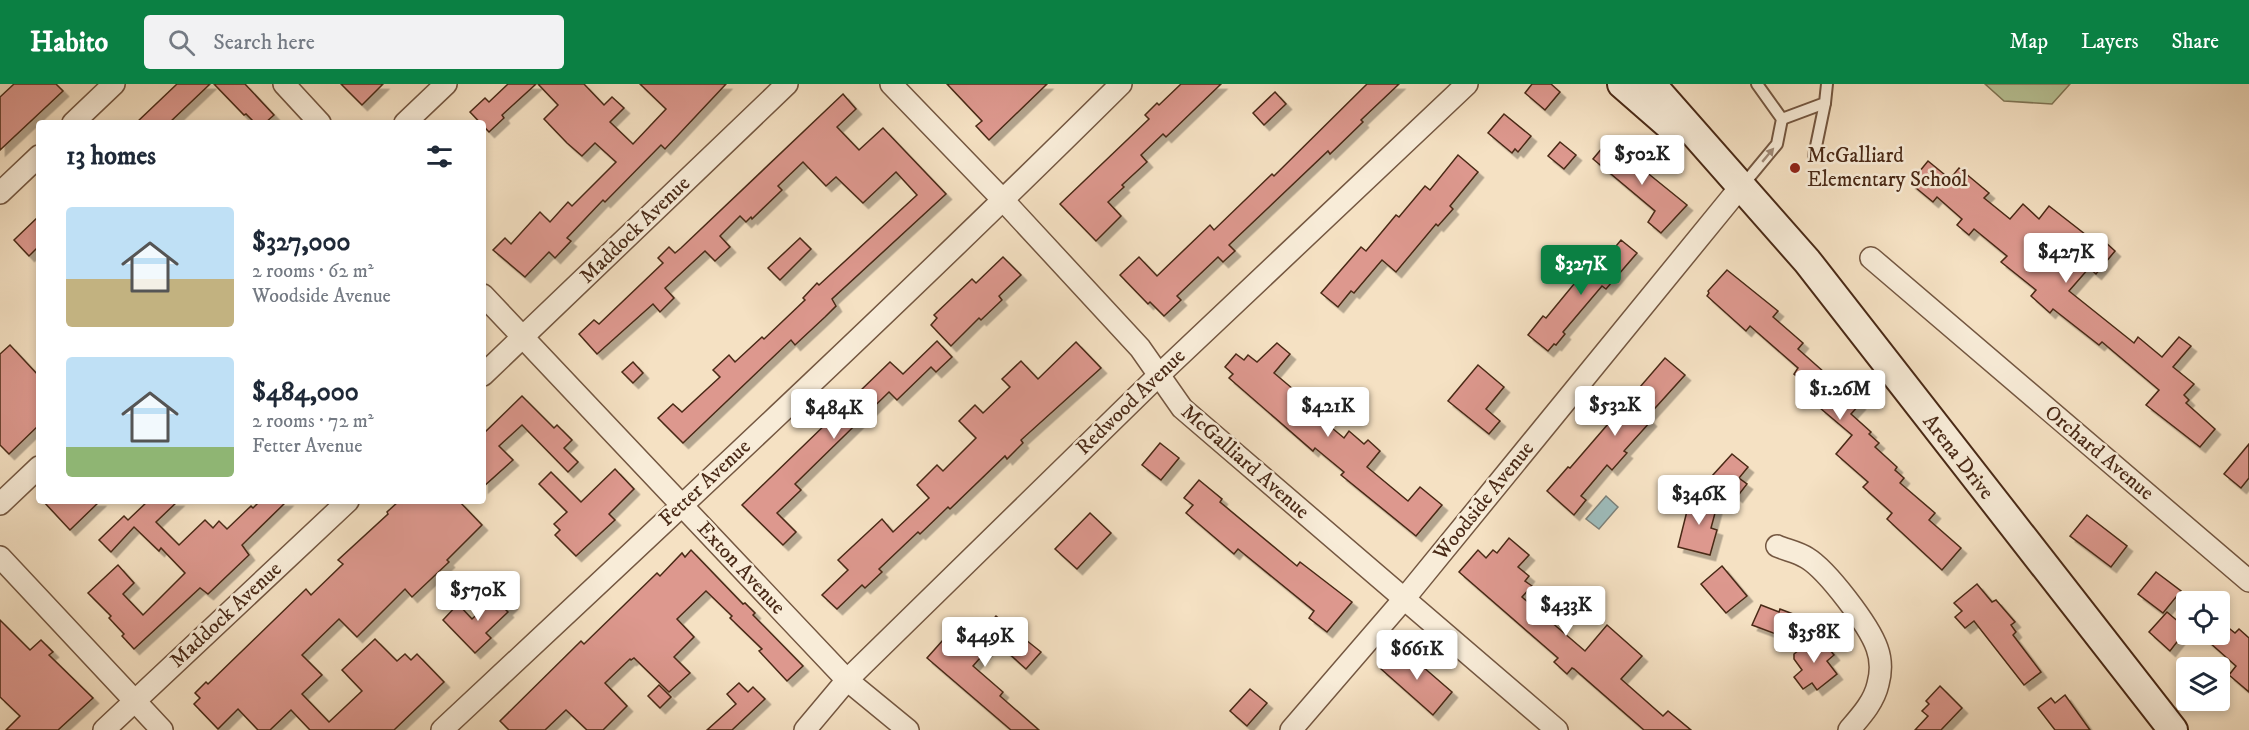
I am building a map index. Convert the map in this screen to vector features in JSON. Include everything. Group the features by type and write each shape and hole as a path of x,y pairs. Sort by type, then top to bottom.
{"main road":[{"name":"Arena Drive","path":"1622,84 1742,185"},
{"name":"Arena Drive","path":"1651,84 1808,261 2172,730"}],"street":[{"path":"76,120 114,84"},
{"path":"284,84 317,120"},
{"path":"408,120 446,84"},
{"name":"Maddock Avenue","path":"486,372 787,84"},
{"name":"McGalliard Avenue","path":"891,84 1003,200 1140,348 1182,408 1557,730"},
{"name":"Fetter Avenue","path":"442,730 682,506 1003,200 1121,84"},
{"name":"Redwood Avenue","path":"805,730 847,681 1159,375 1467,84"},
{"path":"0,193 36,159"},
{"name":"Woodside Avenue","path":"1291,730 1404,599 1742,185"},
{"name":"Orchard Avenue","path":"1871,258 1943,331 2249,581"},
{"name":"Exton Avenue","path":"486,298 847,681 908,730"},
{"path":"0,504 36,470"},
{"name":"Maddock Avenue","path":"104,730 345,504"},
{"path":"1777,546 1806,557 1825,572 1870,633 1877,648 1880,664 1879,683 1868,708 1849,730"},
{"path":"0,557 162,730"}],"lane":[{"path":"1742,185 1777,144 1782,119 1757,84"},
{"path":"1814,156 1827,84"},
{"path":"1782,119 1825,103"}],"green space":[{"path":"1985,84 2070,84 2052,104 2004,101"}],"water":[{"path":"1606,496 1618,507 1599,529 1586,519"}],"building":[{"path":"14,84 56,84 63,91 0,150 0,97"},
{"path":"177,84 210,84 172,120 139,120"},
{"path":"214,84 245,84 274,115 268,120 252,120 246,114 244,115"},
{"path":"341,84 383,84 362,105"},
{"path":"508,84 536,84 502,115 504,118 489,132 486,129 486,120 478,120 470,112 485,98 489,102"},
{"path":"538,84 584,84 604,105 612,97 624,108 610,122 633,144 666,109 640,84 726,84 665,149 661,145 605,202 603,200 567,238 571,241 555,258 549,252 525,277 493,250 505,238 511,244 540,212 550,222 568,202 572,206 616,162 595,143 582,156 567,143 544,119 558,105"},
{"path":"947,84 1047,84 989,140 976,126 982,121"},
{"path":"1181,84 1221,84 1166,137 1163,134 1141,155 1147,162 1122,185 1124,187 1108,202 1121,216 1096,241 1060,204 1149,119 1145,115 1157,103 1159,105"},
{"path":"1367,84 1399,84 1330,154 1328,151 1229,245 1235,251 1223,262 1218,257 1177,296 1181,300 1164,316 1150,302 1148,304 1120,275 1139,257 1157,276 1210,225 1214,230 1272,174 1274,176"},
{"path":"1532,84 1551,84 1560,92 1545,110 1525,93"},
{"path":"1275,92 1286,104 1264,125 1253,113"},
{"path":"843,94 856,109 837,127 859,150 883,128 946,194 832,299 836,306 825,317 795,345 791,340 683,443 658,418 673,404 682,412 720,377 713,370 729,355 735,362 762,337 764,339 805,300 803,298 817,283 819,285 917,195 896,172 863,203 836,177 826,186 803,162 778,186 782,190 752,219 751,217 746,222 740,216 720,236 730,247 715,261 705,251 665,288 674,298 660,312 653,304 597,354 579,334 594,320 599,324 663,263 658,258 669,247 675,253 681,248"},
{"path":"1504,114 1531,136 1518,152 1515,149 1512,153 1488,133"},
{"path":"1608,141 1687,205 1661,233 1648,222 1655,211 1593,159"},
{"path":"1560,142 1576,155 1564,169 1548,156"},
{"path":"1458,155 1478,172 1450,206 1453,209 1438,226 1436,224 1396,272 1382,260 1354,293 1351,291 1338,307 1321,293 1361,247 1366,251 1396,215 1399,217 1425,186 1430,190"},
{"path":"1928,161 1950,179 1959,168 1989,193 1984,198 2010,219 2023,204 2039,219 2049,206 2099,245 2103,240 2115,251 2096,274 2089,268 2069,291 2134,343 2138,337 2162,357 2179,337 2191,346 2173,367 2194,384 2184,395 2189,400 2186,403 2215,429 2200,447 2146,405 2159,390 2102,342 2099,345 2053,309 2050,313 2031,296 2036,290 2001,262 2007,256 1974,229 1969,235 1957,225 1962,219 1937,197 1933,202 1910,183"},
{"path":"36,219 36,249 29,256 14,240"},
{"path":"800,238 811,249 780,280 768,268"},
{"path":"1621,240 1637,253 1606,289 1602,286 1563,332 1565,334 1556,345 1554,344 1548,351 1528,335 1543,316 1546,318 1574,284 1578,287 1604,255 1607,257"},
{"path":"1003,257 1021,275 999,296 1002,300 981,320 979,318 951,346 931,325 937,318 934,315 972,279 976,283"},
{"path":"1727,270 1778,311 1773,317 1803,343 1798,349 1860,404 1851,414 1871,432 1869,434 1879,443 1875,447 1897,467 1895,470 1904,478 1900,483 1935,513 1929,520 1961,548 1942,570 1887,519 1892,513 1863,487 1868,482 1836,454 1852,435 1820,408 1826,402 1794,374 1798,368 1750,326 1746,331 1707,296 1708,291"},
{"path":"937,341 952,357 936,372 931,367 897,400 889,392 795,484 801,490 777,513 796,532 783,545 742,505 890,362 903,374"},
{"path":"1076,342 1101,368 1021,440 1023,443 1007,459 1005,456 950,509 948,507 920,534 918,532 879,569 882,572 865,588 862,585 837,609 822,595 848,570 838,560 882,519 893,532 929,498 917,485 937,465 943,471 976,438 959,421 975,405 983,413 1010,387 1002,379 1021,361 1038,379"},
{"path":"1277,343 1290,354 1274,373 1293,389 1290,393 1344,438 1349,431 1364,444 1368,440 1380,451 1367,467 1408,501 1420,487 1442,505 1416,536 1341,475 1344,472 1315,448 1313,451 1229,378 1233,374 1225,367 1236,354 1244,360 1248,355 1257,362"},
{"path":"10,345 36,373 36,428 9,454 0,445 0,354"},
{"path":"1665,358 1685,375 1647,417 1651,421 1624,451 1627,453 1612,470 1607,465 1581,496 1586,500 1574,515 1547,491 1568,467 1570,468"},
{"path":"633,362 643,373 633,383 622,372"},
{"path":"1478,365 1504,387 1486,409 1500,421 1489,434 1448,401"},
{"path":"522,396 554,428 557,425 572,440 564,448 578,462 568,472 522,425 499,446 513,460 486,484 486,431"},
{"path":"1160,443 1179,458 1161,480 1142,465"},
{"path":"2249,444 2249,478 2241,488 2224,474"},
{"path":"1732,454 1748,467 1739,478 1747,484 1737,497 1712,476"},
{"path":"615,469 634,489 609,514 615,520 576,556 555,535 560,530 554,524 567,512 539,484 551,472 581,502"},
{"path":"1199,480 1222,499 1220,502 1297,566 1300,562 1352,602 1327,632 1309,618 1314,611 1238,549 1234,554 1186,513 1193,505 1184,498"},
{"path":"1691,495 1718,502 1711,528 1717,530 1710,555 1678,547"},
{"path":"46,504 97,504 70,530"},
{"path":"145,504 175,504 156,522 179,545 205,520 213,528 219,521 227,529 251,506 253,508 257,504 284,504 242,545 249,555 208,594 200,588 134,649 109,618 111,616 88,593 118,565 134,583 123,594 143,615 185,573 161,548 159,551 134,527 111,552 99,540 124,516 128,520"},
{"path":"396,504 462,504 482,525 447,560 449,562 412,597 405,589 357,637 339,619 302,655 322,675 302,694 329,722 362,691 342,670 375,639 397,661 405,654 411,660 417,654 444,682 394,730 310,730 291,710 270,730 258,730 238,709 218,729 194,704 200,698 195,693 206,682 208,684 306,589 311,595 343,564 338,560 388,514 387,512"},
{"path":"1090,513 1111,533 1077,569 1055,549"},
{"path":"2087,515 2127,546 2111,567 2070,536"},
{"path":"1509,538 1529,555 1518,567 1529,576 1525,581 1532,586 1522,597 1585,651 1607,625 1642,656 1621,679 1663,716 1668,711 1691,730 1644,730 1574,669 1572,668 1567,674 1554,662 1558,658 1459,572 1478,550 1486,558 1493,550 1497,553"},
{"path":"691,550 743,604 745,603 755,613 753,615 803,666 787,681 759,651 762,649 706,591 677,619 694,637 674,657 690,673 669,692 634,658 630,659 605,683 627,706 603,730 587,730 566,710 545,730 509,730 500,721 581,641 584,644 657,573 660,576 682,553 685,557"},
{"path":"1722,566 1747,596 1726,613 1701,584"},
{"path":"2156,572 2181,591 2176,591 2176,597 2163,613 2138,594"},
{"path":"1977,584 1992,602 1996,600 2015,622 2011,625 2016,632 2013,635 2041,672 2024,685 1974,621 1965,628 1955,617 1962,611 1954,603"},
{"path":"500,592 512,604 506,610 508,612 486,633 491,638 475,653 443,620 458,604 472,619"},
{"path":"1761,605 1801,617 1792,640 1752,625"},
{"path":"2167,612 2176,620 2176,643 2170,651 2149,632"},
{"path":"996,616 1041,652 1026,669 995,641 973,666 1003,692 1000,696 1039,730 1011,730 927,658 951,631 969,647"},
{"path":"0,620 30,650 41,640 53,652 49,655 93,698 58,730 6,730 20,716 0,697"},
{"path":"2230,629 2235,633 2239,629 2249,638 2249,692 2230,676 2236,666 2230,661 2230,657 2226,657 2212,645 2230,645"},
{"path":"1818,635 1834,655 1827,661 1837,674 1817,690 1812,683 1803,689 1794,677 1802,670 1794,659 1794,654"},
{"path":"1400,647 1452,692 1433,715 1381,669"},
{"path":"739,683 748,692 753,687 765,699 732,730 707,730 736,704 727,694"},
{"path":"659,685 671,697 660,708 648,696"},
{"path":"1940,686 1962,708 1941,730 1915,730 1928,716 1922,711 1929,704 1926,701"},
{"path":"1250,689 1267,703 1247,726 1230,711"},
{"path":"2065,695 2090,730 2055,730 2038,708 2051,698 2055,703"}],"place":[{"name":"McGalliard Elementary School","path":"1795,168"}]}
